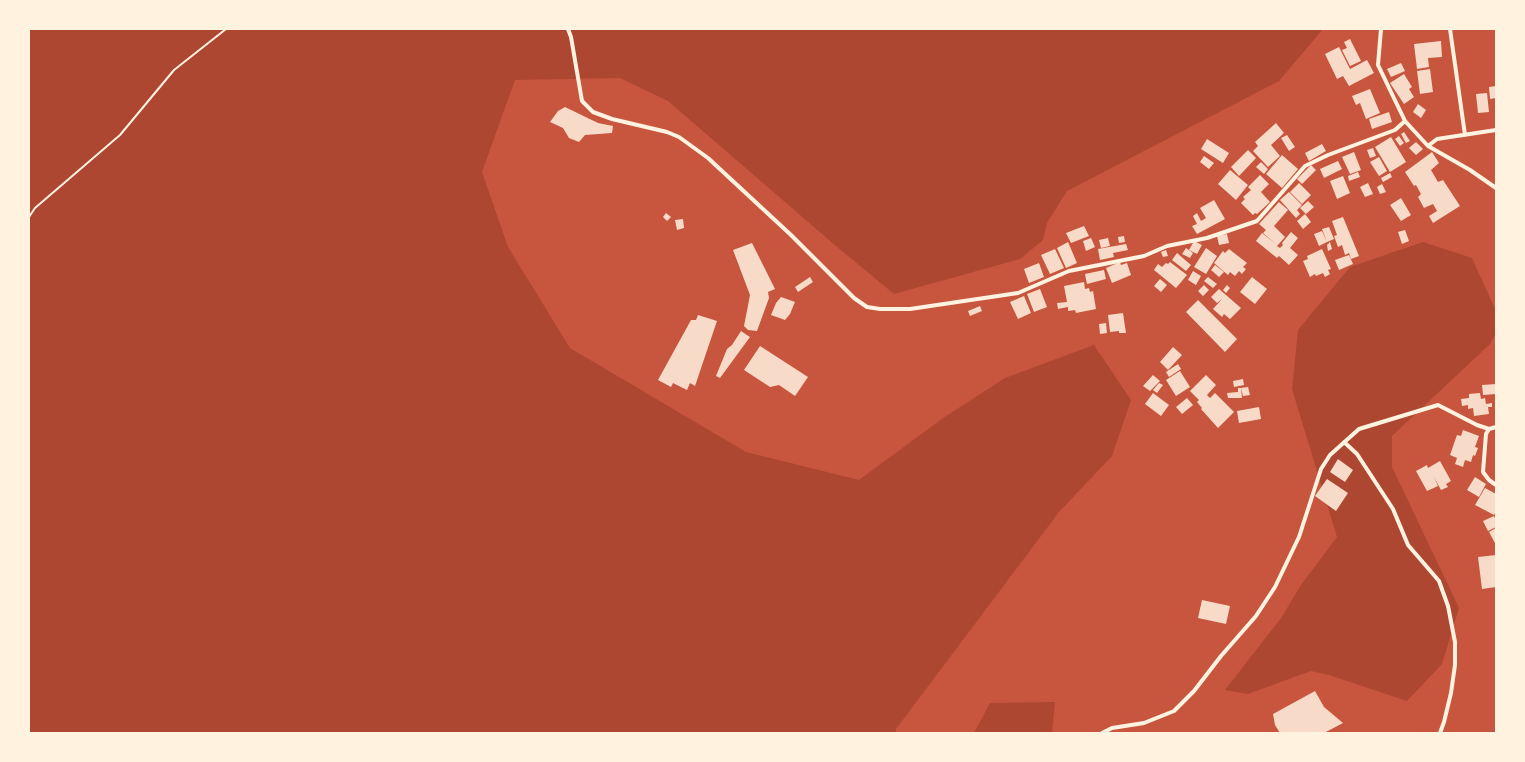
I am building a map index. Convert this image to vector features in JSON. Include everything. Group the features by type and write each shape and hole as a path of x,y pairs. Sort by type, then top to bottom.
{"street":[{"path":"568,29 571,37 582,101 593,112 667,132 685,142 708,158 791,235 854,298 867,307 880,309 910,309 1018,293 1068,272 1144,256 1167,246 1207,238 1250,223 1257,220 1305,166 1328,155 1395,130 1405,121"},
{"path":"1382,29 1378,65 1405,121 1428,146 1470,170 1496,188"},
{"path":"1450,29 1465,135"},
{"path":"1428,146 1437,139 1496,130"},
{"path":"1102,733 1112,728 1144,723 1174,711 1194,691 1221,656 1256,616 1275,587 1299,537 1320,468 1330,455 1359,429 1438,405 1477,425 1489,429 1496,427"},
{"path":"1489,429 1486,434 1483,472 1489,480 1496,485"},
{"path":"1344,442 1356,454 1393,509 1408,546 1438,581 1448,606 1455,642 1455,665 1452,693 1440,733"}],"path":[{"path":"29,217 35,208 120,135 174,70 226,29"}],"shaded area":[{"path":"29,29 1323,29 1279,81 1067,191 1047,223 1043,240 1020,259 894,294 668,101 620,78 515,80 482,172 508,247 570,348 746,452 859,480 943,418 1005,378 1094,345 1131,400 1112,456 1059,512 896,729 896,733 29,733"},
{"path":"1423,242 1472,258 1496,311 1496,333 1490,344 1392,436 1392,467 1459,608 1442,664 1407,701 1329,675 1311,671 1248,694 1225,690 1281,618 1301,585 1337,537 1292,389 1298,330 1350,267"},
{"path":"1055,702 1052,733 974,733 990,703"}],"building":[{"path":"1350,39 1361,61 1350,66 1342,50 1347,48 1344,42"},
{"path":"1441,41 1442,57 1428,58 1429,67 1417,69 1414,44"},
{"path":"1339,47 1350,69 1367,60 1374,73 1349,86 1343,76 1337,79 1325,54"},
{"path":"1401,63 1405,71 1391,77 1387,69"},
{"path":"1430,69 1433,92 1420,94 1417,71"},
{"path":"1404,74 1412,87 1409,89 1414,97 1404,104 1390,83"},
{"path":"1496,86 1496,98 1490,99 1489,87"},
{"path":"1370,89 1380,113 1366,119 1360,103 1356,105 1352,96"},
{"path":"1487,93 1489,112 1478,113 1476,94"},
{"path":"1418,104 1426,110 1421,118 1413,112"},
{"path":"565,107 598,123 613,126 612,133 585,135 579,142 569,138 563,128 550,122 558,111"},
{"path":"1389,112 1392,122 1372,129 1369,119"},
{"path":"1276,123 1284,133 1271,145 1280,156 1268,167 1253,151 1258,146 1255,142"},
{"path":"1404,132 1410,141 1406,143 1401,134"},
{"path":"1287,135 1295,147 1289,151 1281,138"},
{"path":"1399,136 1404,143 1400,146 1395,139"},
{"path":"1391,137 1406,162 1390,172 1375,147"},
{"path":"1207,139 1229,153 1223,163 1201,149"},
{"path":"1416,142 1423,149 1416,155 1409,148"},
{"path":"1322,144 1326,151 1309,161 1305,153"},
{"path":"1373,148 1376,156 1370,158 1367,150"},
{"path":"1248,150 1256,158 1239,176 1231,167"},
{"path":"1354,152 1361,170 1350,174 1342,157"},
{"path":"1432,152 1439,163 1431,170 1438,182 1443,180 1460,206 1433,223 1429,216 1437,211 1433,204 1424,208 1418,197 1421,194 1416,185 1414,186 1405,172"},
{"path":"1282,155 1298,169 1282,188 1266,174"},
{"path":"1204,156 1214,163 1209,169 1200,162"},
{"path":"1379,157 1387,171 1379,176 1370,162"},
{"path":"1338,161 1342,169 1324,178 1320,169"},
{"path":"1261,162 1268,169 1264,174 1256,167"},
{"path":"1311,165 1316,170 1302,184 1297,179"},
{"path":"1230,170 1248,185 1236,200 1218,184"},
{"path":"1358,172 1360,177 1349,181 1348,176"},
{"path":"1390,173 1392,177 1383,182 1381,178"},
{"path":"1260,175 1269,184 1261,192 1270,202 1257,214 1255,213 1253,215 1241,203 1245,199 1243,197 1251,190 1248,187"},
{"path":"1343,176 1350,193 1337,199 1330,181"},
{"path":"1299,183 1311,195 1302,204 1290,192"},
{"path":"1368,183 1373,194 1365,197 1360,187"},
{"path":"1382,184 1386,192 1380,194 1377,187"},
{"path":"1289,192 1302,205 1297,210 1300,214 1296,218 1280,200"},
{"path":"1401,198 1411,215 1401,221 1390,205"},
{"path":"1214,200 1225,219 1197,234 1192,226 1197,224 1193,216 1197,213 1201,221 1206,218 1200,208"},
{"path":"1308,201 1314,207 1306,214 1300,208"},
{"path":"1279,202 1288,210 1274,226 1285,237 1277,246 1280,248 1283,245 1282,243 1291,232 1298,238 1290,248 1298,255 1289,265 1279,256 1277,258 1256,241 1262,233 1276,244 1263,233 1266,230 1259,224"},
{"path":"666,213 671,217 667,221 663,217"},
{"path":"1305,214 1311,222 1303,229 1297,221"},
{"path":"1343,217 1359,256 1351,259 1349,253 1345,255 1342,245 1338,247 1334,236 1337,235 1332,221"},
{"path":"683,219 684,228 677,230 675,220"},
{"path":"1084,226 1089,236 1071,243 1066,233"},
{"path":"1329,227 1334,239 1327,242 1322,229"},
{"path":"1405,230 1409,241 1402,244 1398,232"},
{"path":"1322,231 1327,242 1319,246 1314,234"},
{"path":"1227,234 1229,243 1219,245 1217,236"},
{"path":"1124,236 1125,242 1119,243 1118,237"},
{"path":"1091,238 1095,247 1086,251 1083,241"},
{"path":"1108,238 1110,246 1101,248 1099,240"},
{"path":"1194,241 1202,245 1197,254 1189,250"},
{"path":"1068,242 1077,263 1066,268 1057,248"},
{"path":"1330,242 1332,249 1328,251 1327,245"},
{"path":"752,243 775,289 768,292 769,298 757,331 748,330 744,326 750,295 733,250"},
{"path":"1126,244 1128,250 1113,253 1114,257 1100,260 1098,249"},
{"path":"1186,248 1193,253 1190,258 1182,254"},
{"path":"1206,248 1217,256 1206,274 1194,267"},
{"path":"1055,249 1064,268 1050,274 1041,255"},
{"path":"1229,249 1247,263 1243,267 1246,269 1242,274 1239,271 1235,276 1230,272 1228,275 1214,263 1223,251 1225,253"},
{"path":"1322,249 1331,269 1328,270 1330,274 1325,277 1323,273 1316,276 1315,274 1310,277 1303,261 1308,259 1307,256"},
{"path":"1166,250 1168,256 1163,257 1161,252"},
{"path":"1177,253 1191,265 1186,271 1172,260"},
{"path":"1349,255 1353,264 1339,270 1335,260"},
{"path":"1120,262 1121,265 1127,263 1131,275 1112,283 1106,268"},
{"path":"1170,262 1187,275 1176,288 1154,270 1158,264 1162,267 1166,263 1168,264"},
{"path":"1039,263 1044,277 1029,283 1024,269"},
{"path":"1215,265 1224,272 1219,277 1211,270"},
{"path":"1104,270 1106,279 1087,284 1085,274"},
{"path":"1193,271 1201,276 1196,285 1188,280"},
{"path":"810,277 813,282 798,292 795,287"},
{"path":"1208,277 1217,284 1213,288 1204,281"},
{"path":"1252,277 1267,289 1255,304 1240,292"},
{"path":"1160,279 1167,285 1161,292 1154,286"},
{"path":"1084,282 1085,289 1089,288 1090,292 1093,291 1096,309 1076,313 1075,310 1068,311 1068,307 1058,309 1057,303 1067,302 1064,286"},
{"path":"1204,285 1209,290 1203,296 1198,291"},
{"path":"1227,285 1230,288 1226,293 1223,290"},
{"path":"1040,289 1047,307 1034,312 1027,294"},
{"path":"1219,289 1241,308 1230,319 1224,314 1222,317 1213,309 1222,299 1217,303 1211,297"},
{"path":"1024,296 1031,313 1018,319 1010,302"},
{"path":"781,297 795,302 790,314 785,320 771,315 776,303"},
{"path":"1198,300 1237,339 1225,352 1186,312"},
{"path":"980,306 982,311 970,316 968,311"},
{"path":"1123,313 1126,333 1119,333 1119,331 1110,332 1108,315"},
{"path":"698,315 717,321 695,386 690,383 687,390 673,383 671,387 658,380 691,320 696,320"},
{"path":"1106,323 1107,333 1100,334 1099,324"},
{"path":"741,331 750,337 720,378 716,376 727,349 732,345"},
{"path":"760,346 808,377 795,396 779,385 770,387 744,370"},
{"path":"1173,347 1182,355 1168,370 1160,362"},
{"path":"1178,364 1181,369 1169,377 1166,372"},
{"path":"1180,371 1190,387 1176,396 1166,380"},
{"path":"1153,375 1160,381 1150,391 1143,386"},
{"path":"1206,375 1216,385 1207,395 1210,398 1215,393 1234,412 1218,428 1201,409 1202,408 1197,402 1199,400 1190,391"},
{"path":"1243,379 1244,385 1234,387 1233,381"},
{"path":"1159,383 1163,385 1157,393 1153,390"},
{"path":"1496,384 1496,394 1483,395 1482,385"},
{"path":"1248,387 1250,395 1243,396 1241,388"},
{"path":"1238,388 1241,388 1242,398 1228,398 1227,393 1238,392"},
{"path":"1153,393 1169,405 1161,416 1145,404"},
{"path":"1480,393 1481,399 1485,398 1486,404 1492,403 1492,407 1488,407 1489,414 1474,416 1473,408 1468,409 1468,405 1462,406 1461,399 1469,398 1469,394"},
{"path":"1187,398 1193,405 1182,414 1176,407"},
{"path":"1259,407 1261,419 1239,423 1237,411"},
{"path":"1463,430 1479,436 1475,447 1478,448 1475,456 1473,455 1471,462 1465,460 1463,467 1455,464 1457,458 1450,455 1457,435 1461,436"},
{"path":"1338,459 1353,470 1345,482 1330,472"},
{"path":"1440,461 1451,481 1446,484 1448,487 1441,490 1434,477 1438,486 1427,491 1416,471 1427,465 1428,468"},
{"path":"1475,477 1486,484 1479,497 1467,490"},
{"path":"1327,479 1348,493 1336,511 1315,496"},
{"path":"1485,488 1496,494 1496,511 1494,515 1475,505"},
{"path":"1494,516 1496,527 1488,531 1483,521"},
{"path":"1496,528 1496,545 1489,532"},
{"path":"1496,555 1496,587 1482,589 1478,557"},
{"path":"1202,600 1230,606 1226,624 1198,618"},
{"path":"1315,691 1324,707 1343,723 1324,733 1280,733 1275,725 1273,714"}]}
